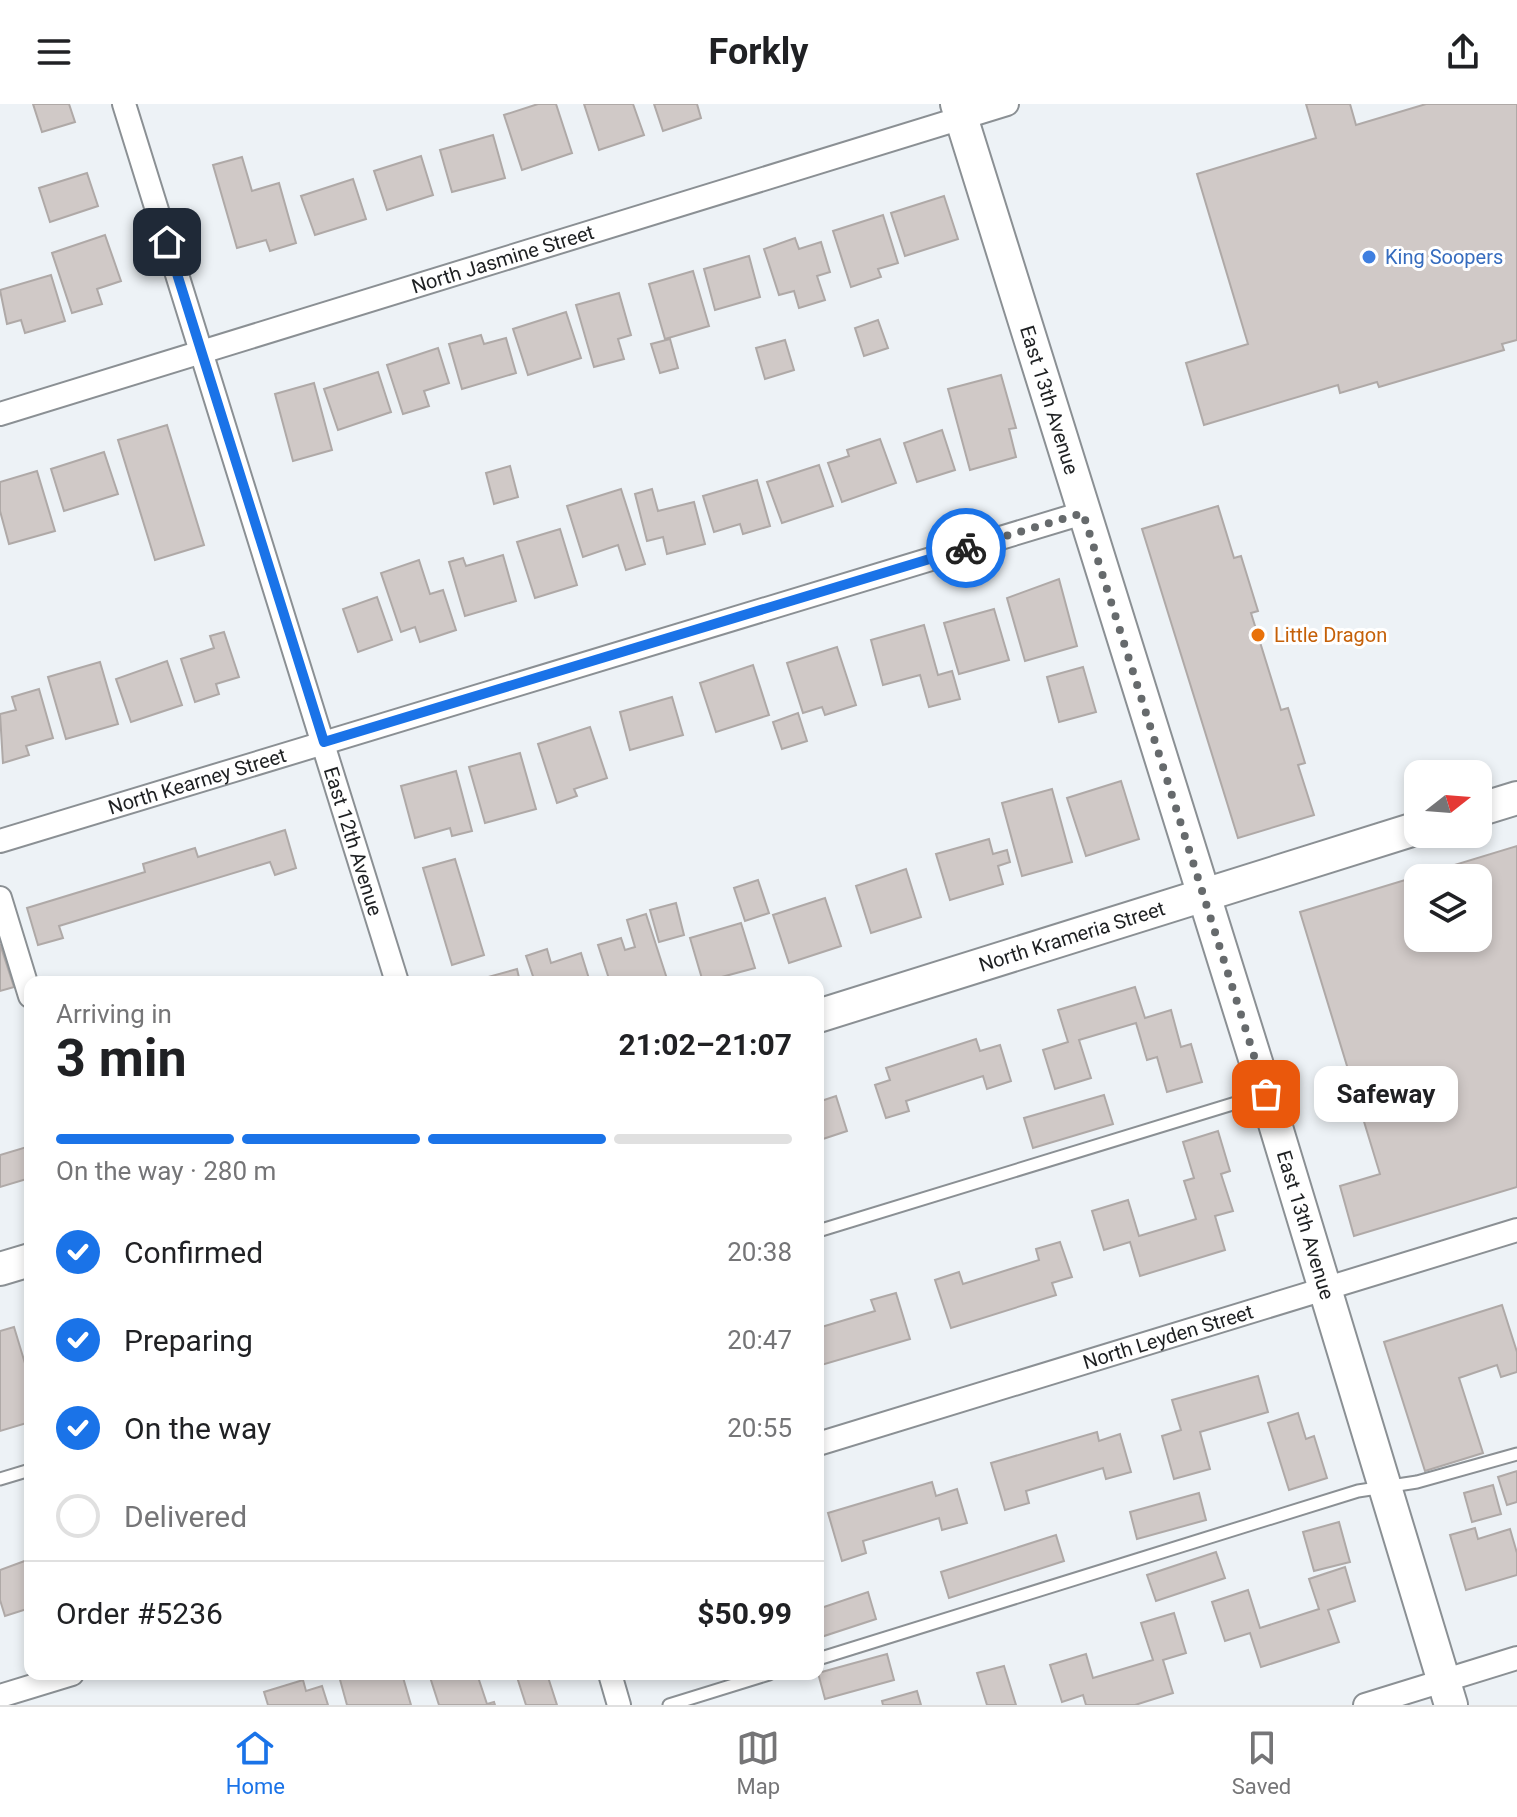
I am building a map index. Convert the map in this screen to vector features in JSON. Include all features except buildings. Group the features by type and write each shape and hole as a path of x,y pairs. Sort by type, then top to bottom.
{"main road":[{"name":"East 13th Avenue","path":"960,111 1326,1287 1447,1693"},
{"path":"1492,806 1517,798"},
{"name":"North Krameria Street","path":"824,1014 1404,832"},
{"path":"0,1269 24,1262"}],"street":[{"name":"East 12th Avenue","path":"124,104 395,976"},
{"name":"North Jasmine Street","path":"0,414 202,353 960,111 1007,104"},
{"name":"North Kearney Street","path":"0,841 1083,513"},
{"path":"0,898 24,976"},
{"name":"North Leyden Street","path":"824,1442 1517,1230"},
{"path":"1365,1705 1447,1693 1517,1658"},
{"path":"0,1696 52,1680"},
{"path":"612,1680 619,1705"}],"lane":[{"path":"824,1229 1266,1094"},
{"path":"824,1657 1358,1491 1417,1482 1517,1454"},
{"path":"0,1479 24,1472"},
{"path":"669,1705 750,1680"}],"way so far":[{"path":"966,548 1083,513 1266,1094"}],"place":[{"name":"King Soopers","path":"1369,257"},
{"name":"Little Dragon","path":"1258,635"},
{"name":"Safeway","path":"1266,1094"}],"route":[{"path":"167,242 324,742 966,548"}]}
